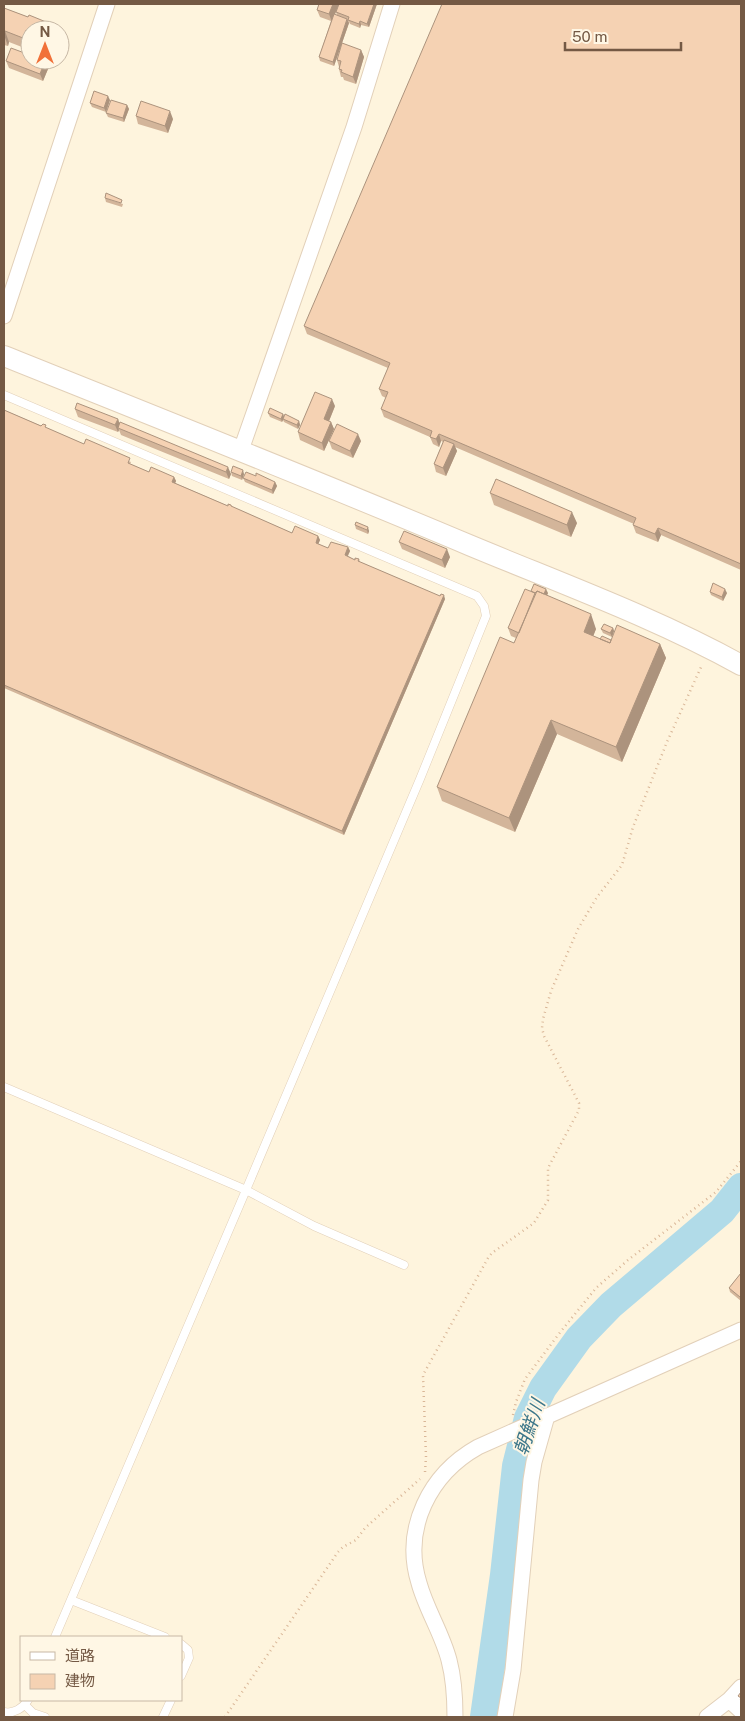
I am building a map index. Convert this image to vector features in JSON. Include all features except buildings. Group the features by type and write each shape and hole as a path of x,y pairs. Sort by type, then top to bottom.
{"street":[{"path":"4,316 107,4"},
{"path":"242,450 354,126 392,4"},
{"path":"4,356 242,450 640,616 710,648 741,665"},
{"path":"455,1717 450,1663 416,1573 414,1543 416,1529 425,1502 434,1485 464,1455 741,1330"},
{"path":"505,1717 513,1670 531,1480 545,1417"},
{"path":"707,1717 729,1700 741,1687"},
{"path":"729,1700 741,1711"}],"lane":[{"path":"4,395 477,596 484,606 486,616 246,1190 55,1636"},
{"path":"4,1087 246,1190 314,1226 404,1265"},
{"path":"71,1600 162,1636"},
{"path":"182,1645 188,1650 189,1658 182,1674"},
{"path":"163,1717 171,1701"},
{"path":"4,1712 18,1711 27,1702 33,1712 46,1717"}],"path":[{"path":"225,1717 338,1552 356,1540 365,1528 422,1478 426,1471 423,1375 488,1258 538,1218 548,1200 548,1168 579,1110 579,1103 544,1036 542,1028 542,1019 551,991 578,929 597,897 622,865 634,827 667,742 710,648"},
{"path":"511,1433 516,1402 525,1379 558,1334 596,1288 628,1260 716,1192 740,1166 741,1161"}],"waterway":[{"name":"朝鮮川","path":"484,1717 504,1575 516,1466 528,1418 543,1388 579,1338 611,1305 722,1211 741,1187"}]}
